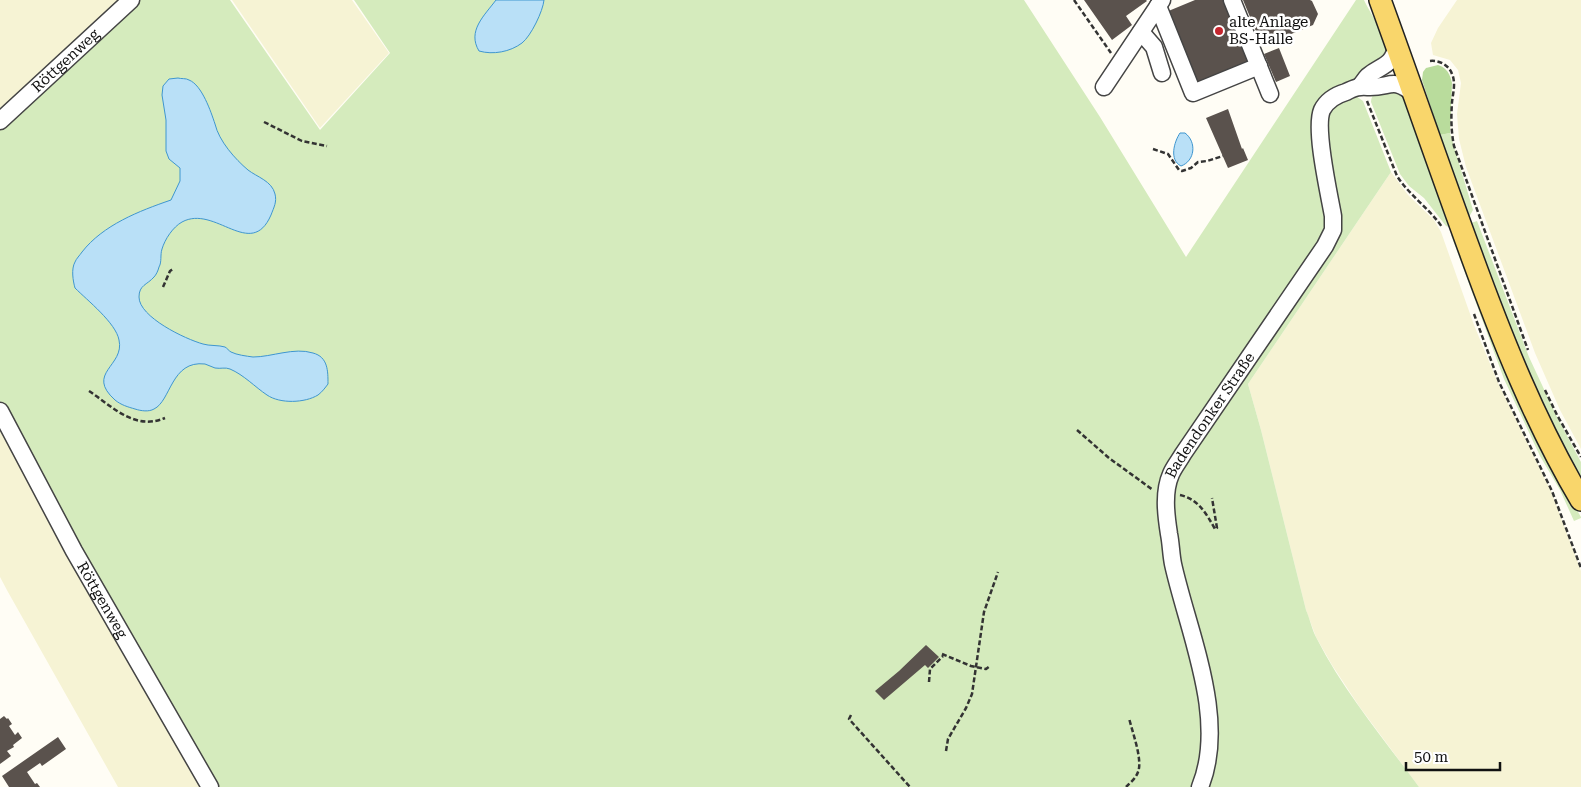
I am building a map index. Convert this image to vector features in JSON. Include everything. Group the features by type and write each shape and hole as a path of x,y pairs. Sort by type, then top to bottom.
{"main road":[{"path":"1380,0 1513,366 1557,460 1581,500"}],"street":[{"name":"Röttgenweg","path":"0,121 131,0"},
{"path":"1232,0 1270,94"},
{"path":"1104,87 1160,3"},
{"path":"1160,3 1182,76 1193,93 1259,66"},
{"path":"1141,32 1154,47 1162,73"},
{"name":"Badendonker Straße","path":"1360,86 1369,76 1386,66 1395,54 1397,46"},
{"name":"Badendonker Straße","path":"1200,787 1206,773 1210,747 1208,714 1197,650 1173,564 1167,521 1166,494 1171,474 1325,246 1333,230 1333,216 1320,134 1322,109 1328,101 1337,95 1360,86 1371,87 1393,83 1403,85 1414,94"},
{"name":"Röttgenweg","path":"0,411 74,551 210,787"}],"path":[{"path":"1074,0 1118,65"},
{"path":"1430,61 1437,60 1447,66 1452,74 1454,84 1451,132 1454,146 1530,356"},
{"path":"1360,86 1397,176 1404,186 1437,220 1446,234"},
{"path":"264,122 302,141 327,146"},
{"path":"1153,149 1168,154 1182,172 1198,162 1223,156"},
{"path":"163,286 170,271 173,269"},
{"path":"1473,310 1499,382 1552,491 1581,568"},
{"path":"1541,382 1581,457"},
{"path":"89,391 132,419 144,422 164,418"},
{"path":"946,751 948,739 972,694 984,612 998,572"},
{"path":"929,682 930,669 942,655 975,667 986,669 990,666"},
{"path":"851,715 849,719 910,787"},
{"path":"1126,787 1139,771 1139,758 1129,718"}],"shaded area":[{"path":"0,0 125,0 0,116"},
{"path":"232,0 352,0 389,53 320,128"},
{"path":"1457,0 1581,0 1581,449 1560,410 1535,353 1466,167 1459,139 1457,114 1461,83 1458,70 1450,60 1433,55 1431,43 1438,28"},
{"path":"1391,172 1408,195 1434,220 1441,232 1474,325 1498,383 1551,491 1581,571 1581,787 1419,787 1359,706 1332,665 1316,637 1306,610 1248,384"},
{"path":"0,418 207,787 118,787 8,592 0,577"}],"green space":[{"path":"139,0 230,0 320,130 390,53 354,0 1024,0 1100,117 1186,257 1356,0 1364,0 1385,41 1384,55 1378,64 1325,97 1318,104 1315,115 1314,127 1328,217 1328,230 1321,244 1242,359 1246,367 1338,232 1338,216 1326,149 1324,121 1331,108 1339,101 1356,96 1363,101 1391,172 1248,384 1306,610 1315,636 1339,678 1419,787 213,787 78,549 0,401 0,128"},
{"path":"1438,65 1448,72 1452,83 1450,133 1440,135 1422,80 1423,72 1426,68"},
{"path":"1386,89 1400,93 1406,102 1454,229 1446,226 1424,198 1409,186 1400,174 1371,102 1374,94"},
{"path":"1450,133 1473,210 1469,217 1440,135"},
{"path":"1477,221 1529,357 1556,415 1581,462 1581,479 1548,418 1520,354 1471,223"},
{"path":"1456,232 1544,455 1581,517 1574,521 1560,490 1540,456 1504,379 1451,235"}],"water":[{"path":"496,0 544,0 536,23 522,43 512,49 501,52 479,51 475,37 476,30 482,18"},
{"path":"169,79 188,79 198,87 224,143 243,166 271,186 276,197 271,215 263,228 253,233 243,233 207,220 194,218 179,224 163,245 156,274 140,290 141,305 146,312 175,332 203,344 225,347 230,352 236,354 260,357 306,351 318,355 326,365 328,384 313,398 300,401 285,401 272,398 230,369 215,368 205,364 194,364 178,374 160,405 152,410 142,411 125,406 115,400 107,391 104,383 105,376 117,357 119,340 113,326 75,288 73,268 82,252 100,234 134,214 171,200 180,181 180,168 169,159 166,151 166,120 162,95 163,86"},
{"path":"1180,133 1185,133 1189,137 1193,146 1192,156 1186,164 1181,166 1175,160 1174,155 1176,141"}],"building":[{"path":"1084,0 1147,1 1126,16 1132,25 1112,40"},
{"path":"1195,0 1224,0 1249,61 1195,83 1166,12"},
{"path":"1243,0 1310,0 1318,14 1313,25 1262,46"},
{"path":"1279,48 1290,76 1276,82 1264,54"},
{"path":"1228,109 1242,149 1248,160 1228,168 1206,118"},
{"path":"926,645 939,657 928,668 925,665 884,700 875,691"},
{"path":"4,716 12,724 9,726 15,735 18,732 22,738 13,745 14,747 7,751 11,756 0,764 0,719"},
{"path":"58,737 66,749 42,766 40,763 27,772 35,784 37,783 40,787 9,787 2,776"}],"place":[{"name":"alte Anlage BS-Halle","path":"1219,31"}]}
